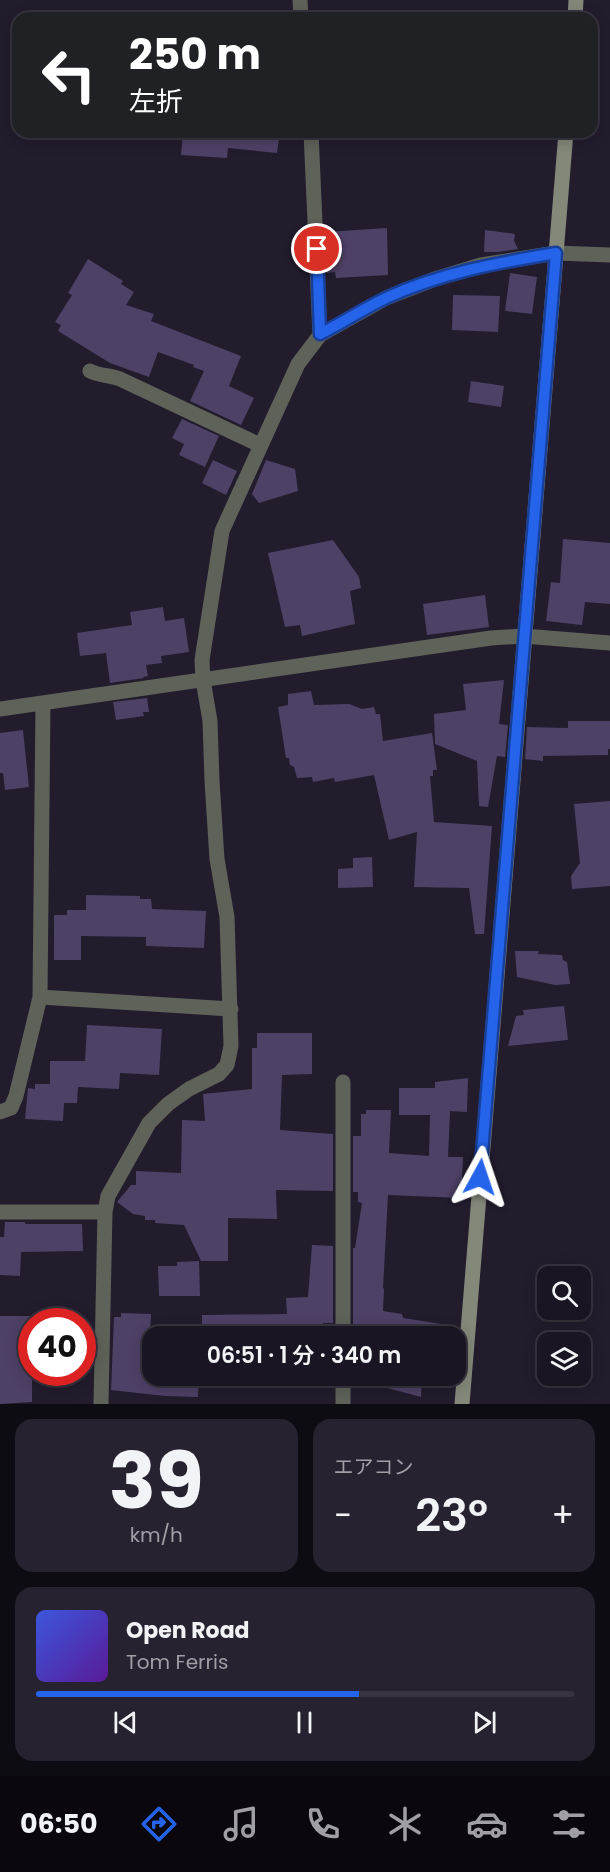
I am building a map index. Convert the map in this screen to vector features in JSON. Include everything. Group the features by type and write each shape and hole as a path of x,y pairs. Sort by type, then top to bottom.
{"street":[{"path":"311,138 320,334"},
{"path":"462,1404 566,138"},
{"path":"101,1404 105,1212 108,1196 149,1123 168,1104 189,1089 219,1074 227,1065 231,1046 226,917 217,859 210,721 202,660 222,531 260,445 298,364 320,334 386,298 435,279 481,265 556,253 610,255"},
{"path":"90,371 120,379 260,445"},
{"path":"0,709 491,638 524,636 610,643"},
{"path":"0,1112 11,1108 16,1096 40,997 43,703"},
{"path":"40,997 231,1009"},
{"path":"343,1326 344,1082"},
{"path":"0,1212 105,1212"},
{"path":"343,1386 343,1404"}],"building":[{"path":"182,138 279,138 277,153 228,148 227,158 181,155"},
{"path":"387,228 388,275 336,278 335,272 327,273 325,232"},
{"path":"485,230 515,234 514,241 518,249 484,252"},
{"path":"88,259 123,281 121,284 134,292 126,305 154,314 151,321 241,356 229,386 254,398 241,425 190,401 204,371 193,367 194,365 158,352 149,377 110,363 58,331 61,325 55,322 72,295 68,293"},
{"path":"510,273 537,277 532,314 505,311"},
{"path":"453,295 500,296 498,332 452,330"},
{"path":"471,381 504,386 501,407 468,402"},
{"path":"182,419 219,436 205,467 179,455 184,444 172,438"},
{"path":"213,460 237,471 226,495 202,483"},
{"path":"266,460 295,469 298,491 259,503 252,494"},
{"path":"563,539 610,543 610,604 585,602 582,625 546,621 551,582 560,583"},
{"path":"333,540 359,577 361,588 350,591 355,624 302,636 300,625 285,627 268,553"},
{"path":"485,595 489,627 427,635 423,604"},
{"path":"163,607 165,621 184,618 189,652 161,656 162,663 146,665 148,676 144,678 110,683 106,653 80,656 77,633 132,625 130,612"},
{"path":"504,680 499,724 508,725 505,757 497,756 488,807 479,806 477,761 435,744 434,714 466,710 463,684"},
{"path":"311,691 314,705 349,704 362,709 374,707 376,714 380,714 383,741 432,733 437,770 433,770 433,776 430,776 434,822 492,826 484,934 475,934 469,888 414,887 417,832 389,840 374,775 335,782 334,778 313,782 312,777 297,778 294,767 290,765 289,758 286,758 278,707 288,705 288,694"},
{"path":"147,698 149,712 143,712 144,716 116,720 113,702"},
{"path":"568,721 610,721 608,755 543,756 543,761 525,759 527,727 568,728"},
{"path":"23,730 29,787 5,790 3,773 0,773 0,733"},
{"path":"610,801 610,886 572,889 571,876 580,863 574,804"},
{"path":"372,857 373,887 338,888 338,869 353,868 353,858"},
{"path":"86,895 140,896 140,899 151,899 152,909 206,911 204,948 146,946 146,937 81,936 81,960 54,960 54,915 67,915 67,910 86,910"},
{"path":"515,951 539,951 538,954 562,955 563,960 567,962 570,984 555,985 517,977"},
{"path":"564,1006 568,1040 508,1046 516,1016 524,1015 523,1010"},
{"path":"87,1025 162,1029 159,1075 120,1073 119,1089 78,1087 77,1103 64,1103 63,1121 25,1119 28,1088 35,1089 35,1084 50,1084 50,1061 85,1061"},
{"path":"257,1033 312,1033 312,1074 282,1075 280,1130 333,1134 333,1191 276,1190 277,1219 228,1218 228,1261 201,1261 184,1225 145,1220 145,1216 133,1214 117,1202 131,1185 136,1185 136,1171 181,1173 182,1120 205,1121 203,1094 252,1089 252,1048 257,1048"},
{"path":"468,1078 467,1112 450,1111 448,1157 463,1157 461,1198 388,1195 383,1311 402,1314 403,1318 448,1326 353,1324 353,1248 355,1248 362,1203 358,1202 358,1192 353,1192 353,1136 361,1136 361,1114 366,1114 366,1110 391,1110 389,1153 429,1156 430,1115 399,1115 399,1088 435,1088 435,1082"},
{"path":"5,1222 82,1224 83,1251 21,1252 20,1276 0,1275 0,1237 4,1237"},
{"path":"312,1245 333,1246 333,1323 323,1323 323,1326 202,1326 202,1315 287,1314 286,1298 308,1297"},
{"path":"199,1261 200,1296 159,1296 158,1266 177,1266 177,1262"},
{"path":"121,1313 151,1314 150,1326 142,1326 142,1386 199,1386 198,1397 111,1390 114,1317 121,1317"},
{"path":"0,1316 18,1316 18,1386 32,1386 32,1402 0,1404"},
{"path":"380,1386 422,1386 421,1397"}],"route":[{"path":"317,249 320,334 386,298 435,279 481,265 556,253 480,1177"}]}
